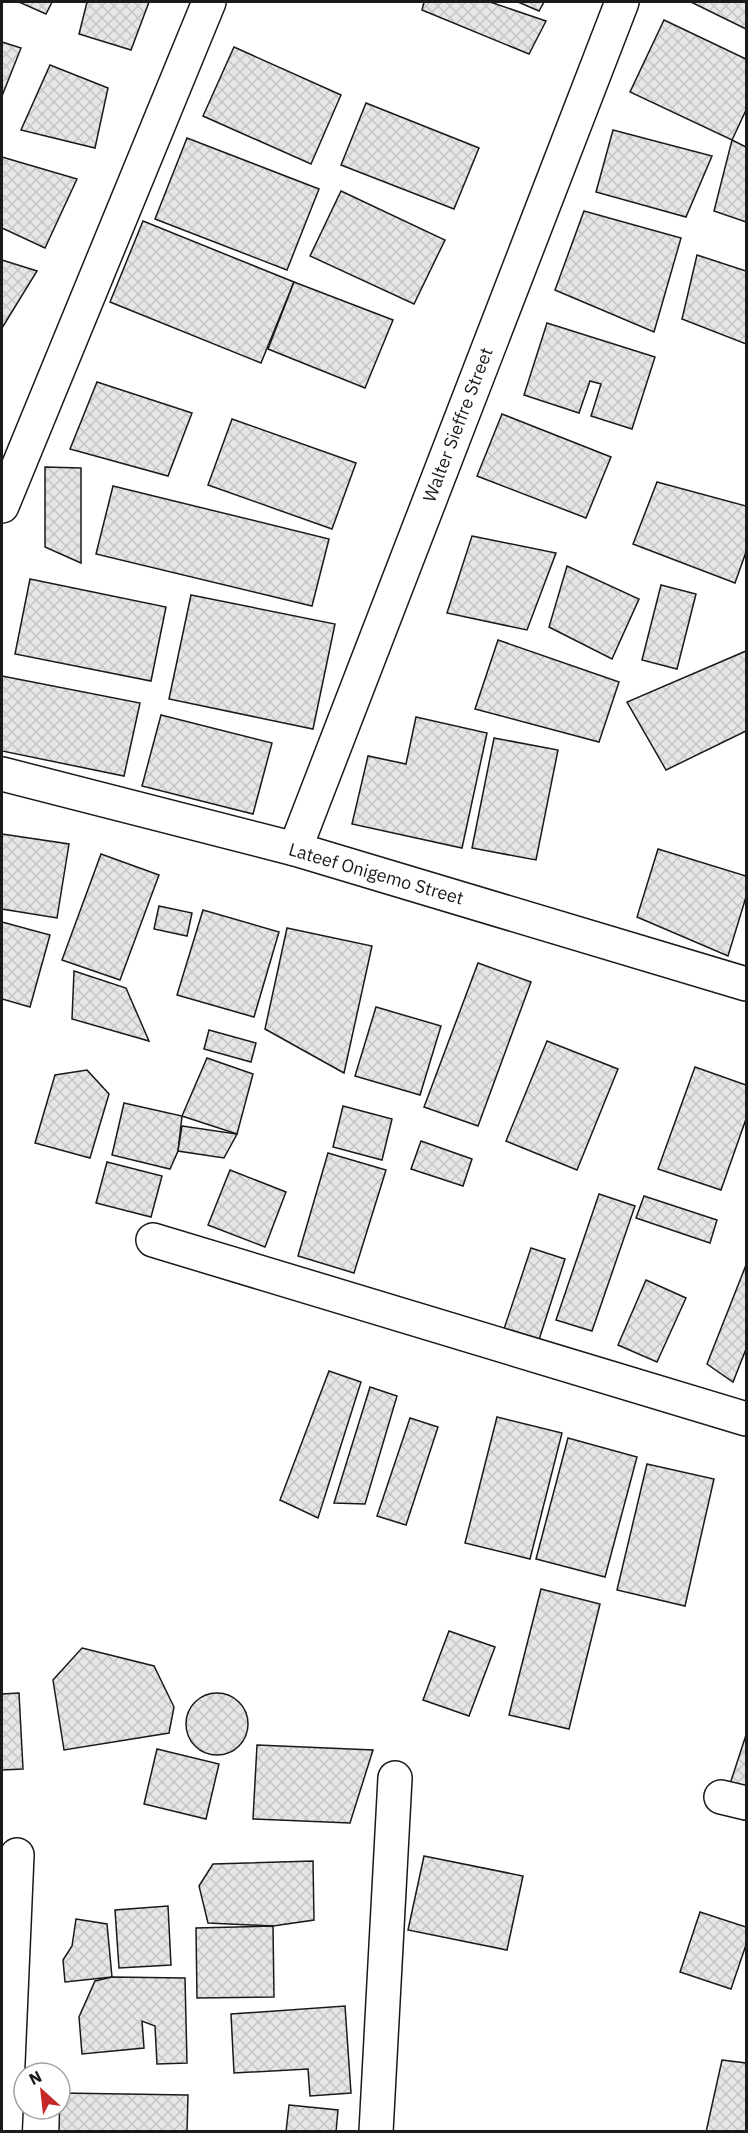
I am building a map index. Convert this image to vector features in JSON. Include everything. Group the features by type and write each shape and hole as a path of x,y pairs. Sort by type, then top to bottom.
{"street":[{"path":"2,506 209,2"},
{"name":"Walter Sieffre Street","path":"295,849 622,2"},
{"name":"Lateef Onigemo Street","path":"2,774 295,849 747,984"},
{"path":"153,1240 747,1419"},
{"path":"376,2132 395,1778"},
{"path":"5,2132 17,1855"}],"building":[{"path":"19,2 52,2 46,14"},
{"path":"87,2 149,2 131,50 79,34"},
{"path":"424,2 490,2 546,21 529,54 422,10"},
{"path":"518,2 544,2 539,11"},
{"path":"691,2 746,2 746,29"},
{"path":"664,20 746,59 746,110 732,140 630,92"},
{"path":"2,42 21,48 2,96"},
{"path":"234,47 341,95 311,164 203,116"},
{"path":"50,65 108,88 95,148 21,130"},
{"path":"366,103 479,148 454,209 341,165"},
{"path":"613,130 712,156 686,217 596,192"},
{"path":"187,138 319,189 287,270 155,219"},
{"path":"732,140 746,147 746,222 714,211"},
{"path":"2,157 77,179 45,248 2,228"},
{"path":"341,191 445,240 414,304 310,256"},
{"path":"584,211 681,238 654,332 555,290"},
{"path":"143,221 294,282 261,363 110,302"},
{"path":"697,255 746,271 746,344 682,319"},
{"path":"2,260 37,271 2,328"},
{"path":"294,282 393,320 365,388 268,349"},
{"path":"547,323 655,357 632,429 591,416 601,384 590,381 579,413 524,395"},
{"path":"97,382 192,413 168,476 70,449"},
{"path":"502,414 611,457 586,518 477,476"},
{"path":"232,419 356,463 332,529 208,485"},
{"path":"45,467 81,468 81,563 45,547"},
{"path":"657,482 746,506 746,552 735,583 633,544"},
{"path":"113,486 329,539 312,606 96,554"},
{"path":"472,536 556,553 527,630 447,613"},
{"path":"567,566 639,599 612,659 549,627"},
{"path":"30,579 166,607 151,681 15,654"},
{"path":"661,585 696,594 677,669 642,660"},
{"path":"191,595 335,624 313,729 169,699"},
{"path":"498,640 619,682 599,742 475,709"},
{"path":"746,651 746,731 666,770 627,702"},
{"path":"2,676 140,703 124,776 2,751"},
{"path":"161,715 272,743 253,814 142,786"},
{"path":"416,717 487,733 462,848 352,824 368,756 406,764"},
{"path":"494,738 558,750 536,860 472,848"},
{"path":"2,834 69,844 57,918 2,909"},
{"path":"658,849 746,876 746,897 728,956 637,917"},
{"path":"101,854 159,875 120,980 62,960"},
{"path":"159,906 192,913 187,936 154,929"},
{"path":"203,910 279,932 254,1017 177,995"},
{"path":"2,922 50,935 30,1007 2,999"},
{"path":"287,928 372,946 344,1073 265,1029"},
{"path":"478,963 531,982 478,1126 424,1107"},
{"path":"74,971 126,988 149,1041 72,1019"},
{"path":"376,1007 441,1026 420,1095 355,1076"},
{"path":"209,1030 256,1043 251,1062 204,1049"},
{"path":"547,1041 618,1069 577,1170 506,1141"},
{"path":"207,1058 253,1074 237,1134 182,1116"},
{"path":"695,1067 746,1085 746,1119 721,1190 658,1169"},
{"path":"87,1070 109,1094 90,1158 35,1143 55,1075"},
{"path":"124,1103 182,1116 178,1151 170,1169 112,1155"},
{"path":"343,1106 392,1119 382,1160 333,1147"},
{"path":"182,1126 237,1134 224,1158 178,1151"},
{"path":"421,1141 472,1159 463,1186 411,1169"},
{"path":"328,1153 386,1170 354,1273 298,1256"},
{"path":"107,1162 162,1176 151,1217 96,1203"},
{"path":"230,1170 286,1192 265,1247 208,1225"},
{"path":"599,1194 635,1206 592,1331 556,1320"},
{"path":"644,1196 717,1220 710,1243 636,1218"},
{"path":"531,1248 565,1259 536,1349 501,1338"},
{"path":"746,1265 746,1349 733,1382 707,1364"},
{"path":"646,1280 686,1298 657,1362 618,1345"},
{"path":"329,1371 361,1382 318,1518 280,1500"},
{"path":"370,1387 397,1396 365,1504 334,1503"},
{"path":"497,1417 562,1433 530,1559 465,1543"},
{"path":"410,1418 438,1427 406,1525 377,1516"},
{"path":"568,1438 637,1457 605,1577 536,1559"},
{"path":"647,1464 714,1479 685,1606 617,1590"},
{"path":"541,1589 600,1604 569,1729 509,1715"},
{"path":"449,1631 495,1647 469,1716 423,1700"},
{"path":"82,1648 154,1666 174,1707 169,1733 64,1750 53,1680"},
{"path":"19,1693 23,1769 2,1770 2,1694"},
{"path":"217,1693 229,1695 239,1702 246,1712 248,1724 246,1736 239,1746 229,1753 217,1755 205,1753 195,1746 188,1736 186,1724 188,1712 195,1702 205,1695"},
{"path":"746,1735 746,1790 730,1784"},
{"path":"257,1745 373,1750 350,1823 253,1819"},
{"path":"157,1749 219,1764 206,1819 144,1804"},
{"path":"424,1856 523,1876 507,1950 408,1930"},
{"path":"313,1861 314,1920 273,1926 208,1923 199,1886 213,1864"},
{"path":"168,1906 171,1965 119,1968 115,1910"},
{"path":"700,1912 746,1927 746,1945 731,1989 680,1972"},
{"path":"76,1919 107,1924 112,1977 65,1982 63,1960 72,1946"},
{"path":"273,1926 274,1997 197,1998 196,1928"},
{"path":"112,1977 185,1978 187,2063 157,2064 155,2026 142,2021 144,2048 82,2054 79,2017 95,1981"},
{"path":"345,2006 351,2093 310,2096 308,2069 234,2073 231,2014"},
{"path":"722,2060 746,2063 746,2132 706,2132"},
{"path":"72,2093 188,2095 187,2132 59,2132 59,2121 72,2121"},
{"path":"289,2105 338,2110 336,2132 286,2132"}]}
